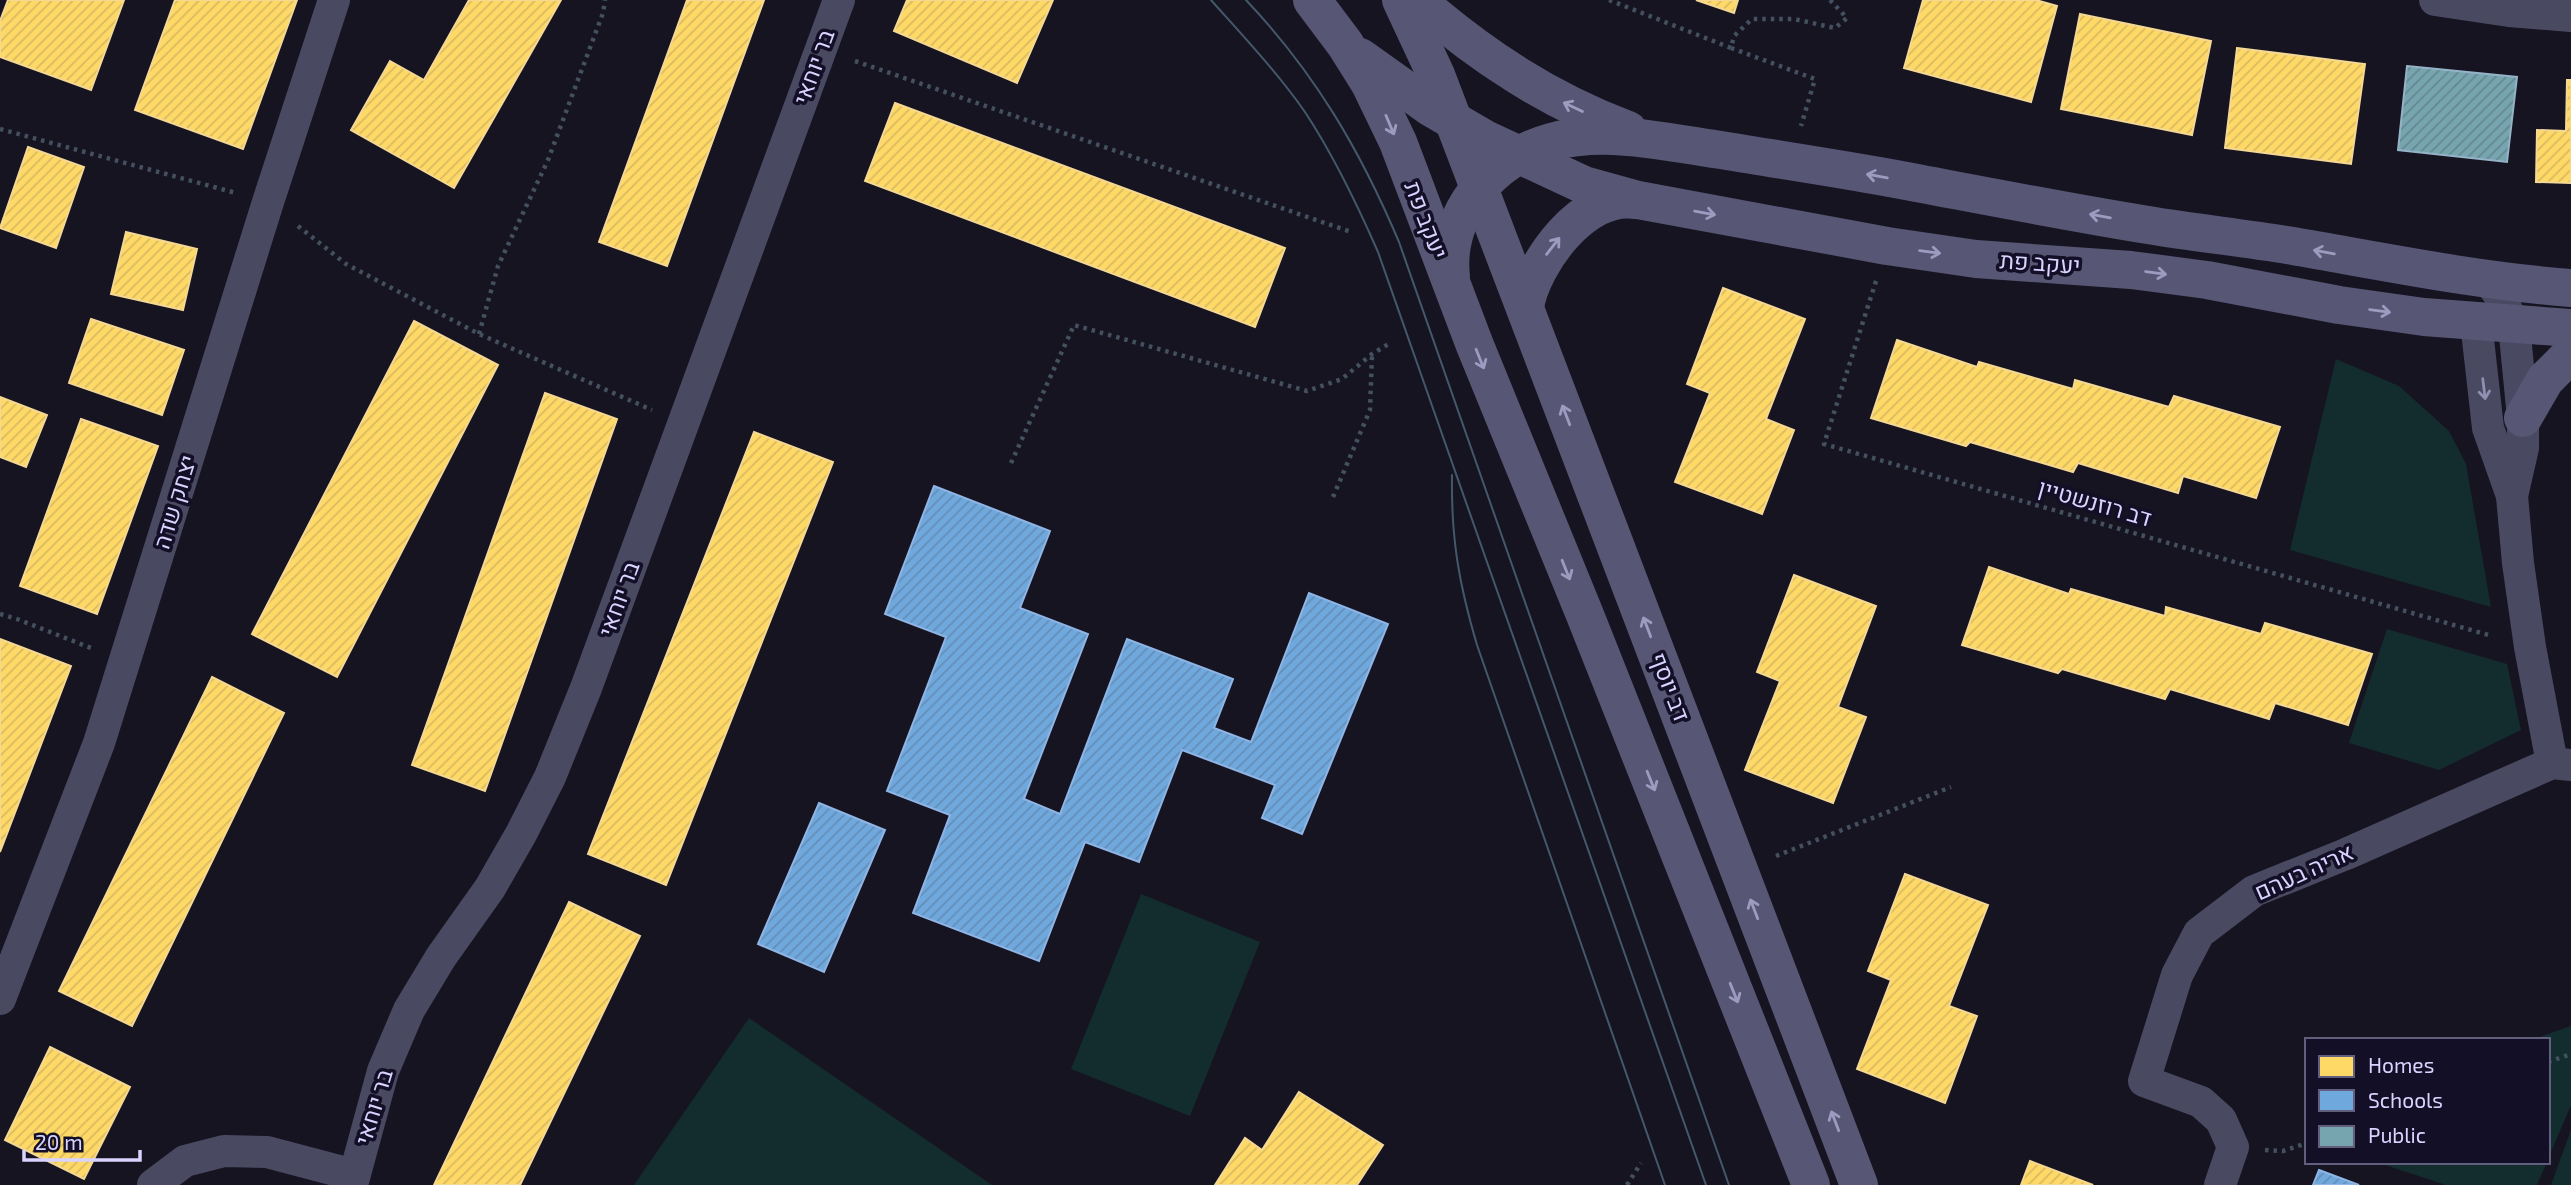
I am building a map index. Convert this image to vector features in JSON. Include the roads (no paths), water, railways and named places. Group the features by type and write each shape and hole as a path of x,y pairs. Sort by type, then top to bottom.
{"main road":[{"name":"יעקב פת","path":"1312,0 1345,44 1385,113 1455,296"},
{"path":"1401,0 1423,45 1478,190"},
{"path":"1417,0 1466,41 1526,83 1588,114 1660,141"},
{"name":"יעקב פת","path":"1345,44 1401,88 1454,122 1584,185 1638,200 1887,246 1951,255 2131,270 2207,280 2339,305 2514,325 2571,328"},
{"name":"יעקב פת","path":"1455,296 1450,268 1453,238 1462,213 1493,174 1518,155 1549,143 1576,138 1624,137 1791,160 2147,225 2488,279 2571,288"},
{"name":"דב יוסף","path":"1478,190 1859,1185"},
{"path":"1525,307 1534,276 1566,231 1591,212 1612,201 1638,200"},
{"path":"1455,296 1811,1185"},
{"path":"2523,418 2545,380 2571,355"}],"street":[{"name":"יצחק שדה","path":"0,999 99,743 334,0"},
{"name":"בר יוחאי","path":"153,1185 185,1161 223,1151 267,1152 353,1180 383,1071 409,1010 441,957 490,888 550,777 586,688 839,0"},
{"path":"2435,0 2509,11 2571,16"},
{"path":"2488,279 2505,304 2514,325 2523,418 2523,448 2512,496"},
{"path":"2476,321 2488,428 2512,496 2530,647 2561,764"},
{"name":"אריה בעהם","path":"2220,1185 2233,1147 2221,1120 2201,1102 2144,1081 2177,975 2199,933 2254,891 2561,764"}],"tram line":[{"path":"1211,0 1271,68 1305,112 1344,180 1378,252 1706,1185"},
{"path":"1246,0 1294,56 1334,114 1352,144 1399,242 1729,1185"},
{"path":"1452,475 1457,561 1477,645 1665,1185"}]}
